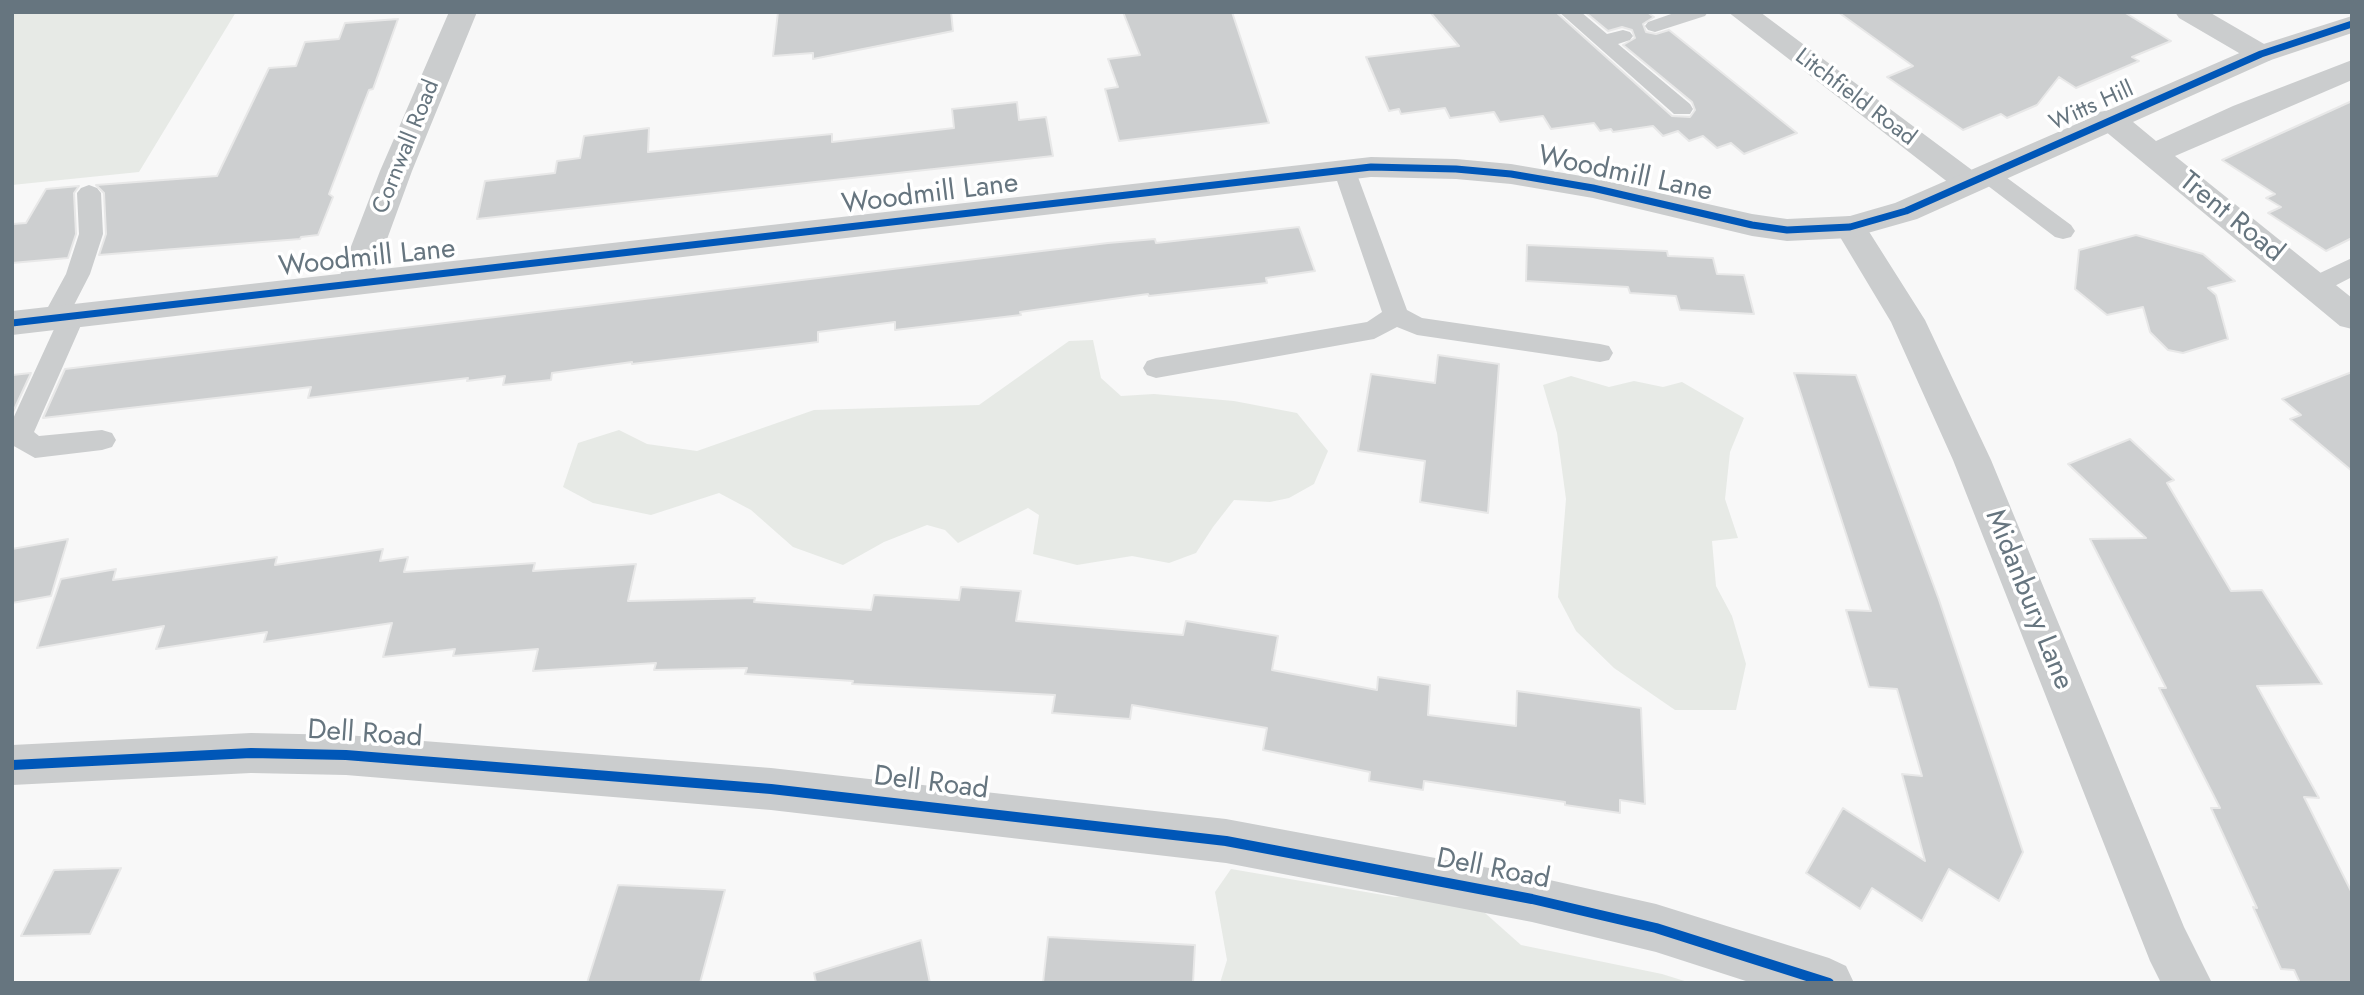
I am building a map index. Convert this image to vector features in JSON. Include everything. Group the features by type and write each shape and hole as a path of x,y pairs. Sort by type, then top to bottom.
{"street":[{"name":"Cornwall Road","path":"354,283 396,172 463,12"},
{"name":"Litchfield Road","path":"1742,12 1978,179"},
{"path":"2189,12 2261,54"},
{"name":"Witts Hill","path":"1850,227 1906,211 2261,54 2351,25"},
{"path":"2153,154 2352,69"},
{"name":"Trent Road","path":"2110,119 2352,317"},
{"name":"Woodmill Lane","path":"12,323 1344,169 1404,167 1511,174 1592,188 1752,225 1787,230 1850,227"},
{"name":"Midanbury Lane","path":"1850,227 1908,320 1972,460 2167,944 2187,983"},
{"name":"Dell Road","path":"12,765 251,752 345,755 771,789 1212,839 1532,900 1656,928 1829,983"}],"lane":[{"path":"1569,12 1613,39 1682,109"},
{"path":"1655,26 1698,12"},
{"path":"1344,169 1396,315 1417,326 1600,353"},
{"path":"1978,179 2063,232"},
{"path":"89,193 91,234 64,317 19,436 35,447 102,440"},
{"path":"2314,286 2352,266"},
{"path":"1156,368 1374,330 1396,315"}],"shaded area":[{"path":"12,12 236,12 139,172 12,185"},
{"path":"1093,340 1101,378 1121,396 1154,394 1234,401 1297,413 1328,451 1314,484 1289,498 1270,502 1234,500 1196,553 1169,563 1132,556 1077,565 1033,554 1039,515 1028,508 958,543 945,530 927,525 884,542 843,565 793,547 751,510 719,493 651,515 593,503 563,487 578,443 619,430 647,444 697,451 814,410 979,405 1069,341"},
{"path":"1571,376 1609,387 1634,381 1663,387 1682,382 1744,418 1730,452 1725,499 1738,538 1712,541 1716,586 1732,616 1746,664 1736,710 1675,710 1614,668 1576,631 1558,597 1566,499 1557,433 1543,385"},
{"path":"1231,869 1395,897 1438,892 1485,913 1521,945 1662,974 1691,983 1220,983 1227,960 1215,892"}],"building":[{"path":"778,12 951,12 953,31 813,59 813,53 773,56"},
{"path":"1123,12 1232,12 1269,123 1119,141 1105,89 1118,87 1108,59 1140,55"},
{"path":"1430,12 1556,12 1672,116 1690,117 1695,110 1692,102 1623,45 1635,38 1632,30 1622,27 1608,31 1585,12 1647,12 1654,17 1643,24 1646,32 1656,34 1669,30 1797,133 1744,154 1731,143 1717,148 1703,136 1689,141 1678,131 1663,136 1653,126 1613,132 1611,129 1600,131 1594,123 1551,129 1543,116 1500,122 1494,112 1450,118 1445,108 1401,114 1399,109 1389,111 1366,57 1459,46"},
{"path":"1838,12 2124,12 2171,41 2132,57 2139,61 2076,88 2059,77 2037,105 2007,118 2001,114 1963,130 1887,77 1913,66"},
{"path":"398,19 373,89 369,90 329,194 333,197 318,235 300,239 99,255 106,234 104,193 96,185 217,176 269,68 296,66 305,42 339,39 345,23"},
{"path":"2352,101 2352,238 2326,251 2268,213 2281,207 2266,198 2275,194 2222,160"},
{"path":"1017,102 1019,120 1046,117 1053,156 477,219 485,181 555,173 557,161 580,158 584,136 649,128 648,152 832,134 832,142 954,128 952,109"},
{"path":"79,186 74,193 76,234 68,258 12,263 12,224 26,223 46,189"},
{"path":"1299,227 1315,271 1266,278 1267,283 1148,294 1020,312 1021,315 895,330 895,322 818,332 818,342 552,373 551,380 503,385 505,376 467,381 468,378 308,398 311,387 43,418 65,369 1108,243 1155,239 1156,243"},
{"path":"2136,235 2203,254 2235,281 2208,288 2216,295 2228,339 2183,353 2168,350 2150,332 2143,307 2107,315 2075,289 2079,250"},
{"path":"1527,245 1667,251 1668,256 1713,258 1717,274 1744,275 1754,314 1680,310 1676,296 1630,293 1628,287 1526,281"},
{"path":"1438,355 1499,364 1488,513 1420,502 1425,461 1358,451 1371,374 1435,383"},
{"path":"2352,372 2352,471 2290,419 2301,415 2282,399"},
{"path":"31,373 12,414 12,375"},
{"path":"1794,373 1856,375 1939,600 2023,852 1999,901 1949,869 1922,921 1872,888 1860,909 1806,873 1843,808 1925,861 1902,774 1922,776 1897,689 1869,687 1846,610 1871,611"},
{"path":"2130,439 2174,480 2167,483 2231,591 2262,590 2322,684 2257,686 2319,798 2304,797 2352,893 2352,983 2300,983 2294,970 2281,969 2253,907 2257,908 2211,808 2220,808 2159,688 2166,688 2090,539 2146,538 2068,464"},
{"path":"68,539 51,596 12,603 12,549"},
{"path":"383,549 380,561 408,557 404,572 535,563 533,571 636,564 628,601 755,598 754,602 871,610 874,595 959,600 961,587 1021,591 1016,621 1183,635 1186,621 1278,636 1272,670 1377,690 1378,677 1430,685 1428,715 1516,726 1517,691 1641,708 1645,804 1620,800 1620,813 1424,781 1423,790 1369,781 1370,772 1263,750 1267,728 1132,705 1130,719 1052,713 1055,695 852,684 853,681 745,674 747,668 654,670 656,663 533,671 538,649 453,656 455,649 383,657 392,623 264,642 267,632 156,649 164,626 37,648 61,579 116,569 113,580 277,557 275,565"},
{"path":"121,868 90,934 21,936 54,870"},
{"path":"618,885 725,890 700,983 587,983"},
{"path":"1048,937 1195,945 1193,983 1043,983"},
{"path":"921,940 930,983 816,983 814,973"}],"cycle path":[{"path":"12,323 1371,167 1456,169 1511,174 1593,188 1752,225 1787,230 1850,227 1906,211 2261,54 2352,24"},
{"path":"12,765 251,753 346,755 771,789 1226,841 1532,899 1656,928 1829,983"}]}
